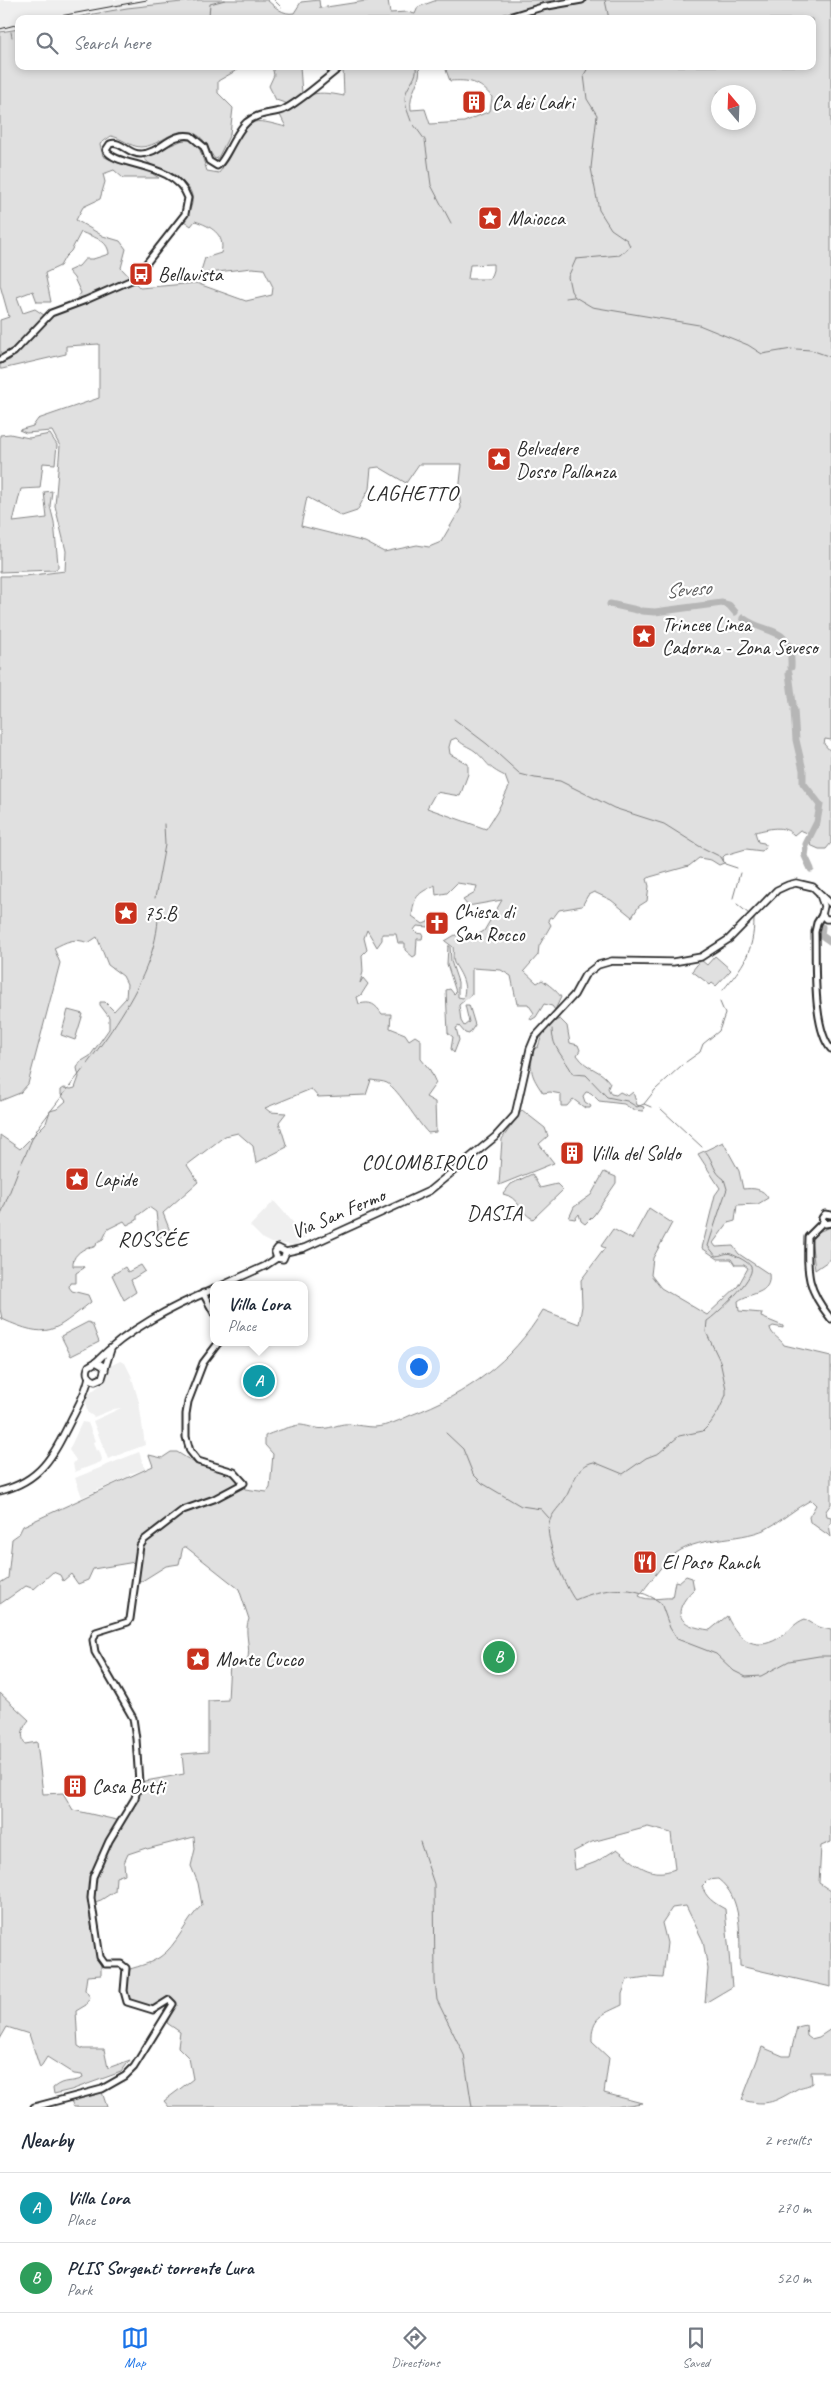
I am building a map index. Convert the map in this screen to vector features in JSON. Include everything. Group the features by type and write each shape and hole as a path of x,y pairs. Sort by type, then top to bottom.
{"main road":[{"name":"Via San Fermo","path":"232,1281 265,1266 276,1258 283,1259 286,1252 304,1248 429,1191 496,1136 515,1116 530,1049 535,1036 574,996 592,969 612,961 673,962 701,958 729,938 773,894 784,886 796,883 816,889"},
{"path":"816,889 831,905"},
{"path":"816,889 824,906 826,917"},
{"path":"824,906 831,905"},
{"path":"0,1492 25,1482 43,1468 55,1452 84,1394 89,1377 87,1370 90,1365 96,1362 120,1340 150,1321 210,1290"},
{"path":"84,1394 102,1378 112,1348"},
{"path":"96,1362 105,1370"},
{"path":"89,1377 99,1380"}],"street":[{"path":"515,15 542,7 582,0"},
{"path":"0,360 14,352 51,313 134,279 185,214 189,203 180,183 141,164 112,157 106,150 107,147 114,142 133,153 144,154 173,137 191,136 204,147 209,162 217,166 221,164 231,142 246,122 256,116 287,107 337,70"},
{"path":"826,917 817,923 815,988 825,1040 831,1048"},
{"path":"831,1215 823,1216 823,1222 808,1237 808,1268 811,1289 831,1320"},
{"path":"823,1222 828,1224 831,1222"},
{"path":"203,1293 210,1306"},
{"path":"34,2107 102,2089 125,2076 134,2067 173,2004 169,2000 153,2010 127,2002 124,1991 126,1968 121,1964 105,1964 100,1957 91,1898 93,1877 109,1841 135,1798 138,1782 136,1739 132,1718 96,1652 93,1640 96,1632 128,1622 130,1619 140,1546 144,1540 183,1510 214,1499 244,1483 234,1472 198,1461 190,1451 186,1437 188,1402 203,1364 216,1346"}],"shaded area":[{"path":"0,0 200,0 77,15 15,15 15,28 0,31"},
{"path":"200,0 267,0 279,10 286,13 294,13 301,2 319,0 320,8 372,0 388,0 390,13 407,12 415,14 418,7 437,0 573,0 535,7 510,15 88,15 127,8"},
{"path":"584,0 831,0 831,740 825,739 824,744 831,752 831,843 826,849 819,849 810,845 812,835 800,830 794,835 781,828 755,832 758,842 764,843 766,846 762,851 746,849 725,855 723,857 724,863 719,865 711,860 699,858 689,866 647,879 649,886 647,901 639,906 632,917 611,900 594,892 588,895 582,906 559,910 553,918 550,917 548,920 551,925 539,946 538,955 524,971 537,983 542,980 561,997 555,1010 552,1006 544,1004 536,1017 531,1020 530,1018 534,1013 528,1004 517,1004 511,976 501,970 472,968 472,994 459,1005 461,1021 464,1026 469,1022 465,1005 469,1005 475,1025 469,1034 465,1033 459,1026 456,1028 459,1040 454,1053 451,1049 453,1037 448,1033 446,990 450,989 454,994 456,992 447,964 448,946 450,946 451,961 458,982 458,997 463,998 465,989 461,975 453,961 453,947 445,941 455,935 470,939 484,931 502,900 468,906 463,900 475,893 477,886 457,883 447,893 436,895 435,885 420,893 415,900 412,916 423,924 428,922 431,917 435,918 429,927 417,926 414,930 417,933 423,934 422,939 417,939 416,955 413,957 405,950 405,943 398,943 396,934 382,934 382,940 377,947 367,930 364,938 367,950 362,955 363,972 360,983 363,978 368,984 361,995 357,997 359,1004 370,1003 382,1014 391,1014 390,1028 405,1034 409,1040 415,1036 421,1040 421,1059 430,1070 436,1083 426,1097 435,1102 436,1132 428,1133 392,1087 387,1083 379,1081 371,1080 366,1095 318,1097 311,1089 265,1108 270,1112 286,1113 279,1122 287,1147 256,1163 253,1146 238,1133 225,1136 187,1165 198,1182 163,1213 170,1231 159,1238 156,1212 149,1207 137,1216 137,1220 127,1225 124,1221 108,1229 103,1239 97,1242 96,1246 82,1250 77,1254 73,1262 73,1266 83,1266 84,1268 76,1273 76,1283 70,1283 69,1287 72,1291 88,1295 91,1302 68,1320 50,1330 41,1331 18,1326 2,1319 0,1309 0,1135 20,1149 46,1123 50,1111 57,1109 66,1101 61,1095 61,1090 64,1088 75,1088 79,1077 77,1068 80,1062 90,1056 109,1029 109,1017 100,1005 100,1002 105,1002 114,1011 126,998 127,984 123,976 108,965 97,937 88,943 74,940 54,948 60,963 28,1084 20,1093 0,1101 0,576 25,576 65,571 66,551 55,506 60,446 52,431 26,433 19,430 33,426 38,419 99,398 99,344 66,346 66,354 2,369 0,369 0,363 10,360 55,313 71,307 81,293 74,278 68,271 79,266 85,259 93,259 109,254 103,242 81,232 60,266 45,273 51,302 37,302 33,291 17,297 23,313 35,309 44,315 13,350 0,357 0,320 9,317 0,285 0,32 15,30 15,70 237,70 218,81 218,93 233,108 230,134 218,158 215,159 202,138 191,132 183,131 176,133 148,146 140,147 111,136 100,144 103,156 144,168 159,178 123,178 114,170 103,174 105,182 100,199 83,207 76,220 103,236 120,241 126,249 121,268 140,288 196,283 246,301 272,295 273,287 264,269 252,268 200,274 205,258 221,253 222,246 219,236 211,228 201,223 195,221 191,226 184,221 191,206 192,195 188,187 180,180 150,164 143,157 183,140 192,140 200,150 207,171 219,173 241,130 247,125 254,122 262,122 286,127 279,113 303,98 309,95 324,93 344,96 343,70 420,70 412,98 411,110 425,109 430,124 464,122 490,111 492,97 483,88 473,83 450,81 446,70 816,70 816,15 533,15 533,12 578,4","holes":["493,264 490,279 468,279 470,265","419,464 462,464 459,492 461,508 441,542 429,547 417,545 384,552 365,542 301,526 307,497 342,516 357,511 369,489 371,468 379,467 406,483","456,738 480,755 494,770 505,776 509,787 486,829 427,808 436,792 460,796 468,774 468,764 450,754 449,747 451,740"]},
{"path":"273,70 300,70 302,94 288,104 276,100 269,86 274,75"},
{"path":"10,434 29,438 50,434 57,445 55,464 43,463 40,488 21,489 13,522 47,518 44,492 52,491 50,506 54,522 58,564 58,568 54,570 0,572 0,435"},
{"path":"715,956 731,970 716,986 712,983 710,985 692,971 701,960 707,965"},
{"path":"68,1010 83,1014 75,1040 61,1035"},
{"path":"560,1019 567,1026 570,1043 578,1045 580,1050 577,1055 585,1064 606,1078 610,1083 608,1088 611,1094 616,1095 620,1092 628,1096 633,1092 637,1105 644,1107 643,1111 633,1110 624,1104 599,1101 591,1093 586,1092 583,1096 585,1102 591,1106 590,1108 585,1108 573,1099 567,1106 561,1106 561,1094 543,1093 536,1082 531,1068 534,1049 538,1047 548,1026"},
{"path":"522,1110 545,1128 548,1136 539,1144 554,1163 499,1185 502,1139"},
{"path":"723,1142 739,1171 743,1189 761,1190 768,1198 758,1204 737,1205 735,1221 728,1223 713,1243 716,1247 733,1246 739,1254 769,1274 769,1281 764,1289 738,1301 739,1311 762,1313 761,1317 783,1326 783,1328 773,1326 770,1328 772,1333 784,1345 831,1356 831,1504 826,1511 827,1516 831,1517 831,1523 829,1524 831,1537 810,1522 809,1517 816,1505 811,1500 766,1529 742,1536 704,1542 681,1550 667,1561 639,1596 651,1599 672,1598 675,1581 679,1582 686,1576 692,1578 694,1589 686,1597 682,1605 681,1617 685,1622 699,1628 710,1630 727,1616 743,1638 757,1644 774,1641 805,1619 818,1627 831,1630 831,1842 821,1846 819,1883 831,1891 831,1987 740,1966 736,1907 726,1887 718,1879 708,1880 702,1886 706,1894 725,1909 732,1987 705,2003 708,1969 703,1941 686,1906 672,1908 662,1923 667,1943 663,1978 646,1977 627,1980 622,1994 622,2005 603,2014 593,2027 592,2042 609,2058 604,2093 642,2103 616,2107 169,2107 164,2101 193,2079 189,2058 178,2047 180,2032 167,2023 173,2009 174,2000 167,1998 159,2005 151,2008 125,1999 130,1969 153,1961 166,1953 202,1905 198,1883 191,1866 195,1849 194,1837 128,1854 124,1863 125,1874 116,1877 115,1891 101,1900 92,1903 97,1960 101,1962 101,1975 87,1976 85,1990 90,1997 86,2005 76,2011 78,2046 83,2049 104,2049 108,2068 130,2060 121,2072 71,2090 54,2094 53,2088 57,2085 79,2080 83,2078 82,2075 74,2074 47,2057 40,2068 29,2034 7,2027 0,2039 0,1693 29,1720 22,1734 25,1744 37,1742 43,1794 63,1793 73,1810 121,1821 140,1782 184,1774 182,1754 208,1752 208,1701 228,1700 230,1661 247,1661 249,1650 247,1624 249,1619 239,1589 186,1547 183,1547 179,1564 166,1566 142,1581 137,1580 138,1565 135,1562 93,1569 88,1580 78,1584 71,1574 63,1581 60,1575 53,1572 34,1589 26,1586 0,1604 0,1583 8,1578 12,1539 19,1534 23,1526 153,1466 149,1455 162,1458 171,1452 177,1452 198,1465 233,1474 245,1489 267,1492 270,1488 273,1454 265,1445 265,1436 298,1425 320,1429 346,1424 368,1427 380,1426 398,1421 451,1397 502,1361 531,1329 543,1310 579,1324 582,1306 581,1280 605,1248 601,1246 613,1229 632,1239 649,1208 672,1223 653,1258 651,1275 661,1288 707,1315 738,1286 748,1268 744,1265 735,1265 731,1259 718,1259 702,1248 715,1195 720,1188 698,1154","holes":["648,1827 671,1833 675,1869 666,1872 651,1871 637,1865 617,1849 596,1862 575,1870 573,1852 592,1842"]},
{"path":"604,1172 616,1177 616,1183 594,1215 585,1224 581,1221 579,1214 575,1219 569,1218 574,1207 591,1195"},
{"path":"532,1174 540,1188 557,1184 563,1190 533,1219 525,1213 513,1198 503,1194 511,1184"},
{"path":"274,1201 306,1237 296,1245 271,1243 263,1239 250,1226"},
{"path":"831,1227 831,1259 815,1270 811,1239 815,1233"},
{"path":"141,1265 145,1271 131,1280 136,1292 124,1300 112,1275 125,1267 128,1272"},
{"path":"88,1322 92,1324 99,1342 71,1356 61,1336"},
{"path":"120,1361 125,1363 131,1375 139,1402 145,1445 108,1459 93,1421 121,1408 94,1417 87,1412 85,1397 105,1381 108,1375 108,1367"},
{"path":"82,1422 88,1423 95,1441 93,1442 96,1451 99,1450 102,1459 101,1462 75,1472 73,1464 76,1460 69,1450"},
{"path":"139,1452 145,1469 129,1474 129,1476 82,1497 75,1478"},
{"path":"806,2025 807,2036 811,2039 819,2037 831,2029 831,2072 811,2072 812,2083 771,2102 759,2103 742,2100 762,2047 783,2056 790,2056 797,2027"},
{"path":"102,2092 107,2107 74,2107 70,2099"}],"waterway":[{"path":"209,15 210,4 225,0"},
{"path":"274,0 281,7"},
{"path":"605,0 608,15"},
{"path":"11,32 12,37"},
{"path":"411,121 406,107 405,96 416,74 416,70"},
{"path":"587,70 584,75 587,99 597,115 591,168 599,210 611,229 627,240 630,246 620,255 576,259 568,277 571,291 575,297 592,307 699,325 748,345 762,354 792,349"},
{"path":"414,125 425,140 431,185 451,223"},
{"path":"565,298 574,297"},
{"path":"796,349 811,350 831,357"},
{"name":"Seveso","path":"642,611 655,612 722,603 729,605 735,612"},
{"name":"Seveso","path":"610,604 637,610"},
{"name":"Seveso","path":"743,618 752,624 783,637 788,644 791,667"},
{"name":"Seveso","path":"789,673 793,704"},
{"name":"Seveso","path":"794,710 796,740 803,770 803,783 820,805 817,822 806,844"},
{"path":"454,719 487,744 520,774 560,781 614,808 664,824 699,846 721,857 725,864 737,868"},
{"path":"155,898 165,845 164,824"},
{"name":"Seveso","path":"806,849 805,856 811,869"},
{"path":"733,898 740,873"},
{"path":"737,904 749,914"},
{"path":"22,1162 38,1128 112,1030 129,1002 143,974 153,947 158,919"},
{"path":"723,990 746,958 752,941 754,919"},
{"name":"Seveso","path":"822,927 821,935 831,942"},
{"path":"686,1062 700,1052 703,1044 719,1031 725,1014 720,1002"},
{"path":"552,1029 554,1042 573,1074 586,1075 607,1097 627,1101 637,1107 644,1104 651,1107"},
{"path":"644,1104 655,1090 682,1065"},
{"path":"661,1109 702,1147"},
{"path":"706,1152 716,1170 724,1179 727,1189 708,1246 716,1256 727,1253 731,1254 745,1261 751,1267 751,1272 742,1287 707,1321 706,1332 720,1361 726,1395 718,1412 703,1431 679,1436 659,1453 646,1458 623,1474 594,1462 583,1467 576,1476 564,1500 550,1519 548,1530 552,1551 561,1574 575,1600 607,1590 640,1592 661,1603 670,1628 677,1639 716,1654 734,1671 746,1677 761,1676 789,1661 831,1656"},
{"path":"0,1217 19,1168"},
{"path":"446,1433 463,1449 473,1474 482,1483 521,1506 541,1509 549,1518"},
{"path":"420,1842 434,1884 435,1981 437,2000 464,2055 472,2107"}],"railway":[{"path":"66,15 147,0"},
{"path":"0,29 15,25"}],"place":[{"name":"Ca dei Ladri","path":"474,102"},
{"name":"Maiocca","path":"490,218"},
{"name":"Bellavista","path":"141,274"},
{"name":"Belvedere Dosso Pallanza","path":"499,459"},
{"name":"Trincee Linea Cadorna - Zona Seveso","path":"644,636"},
{"name":"75.B","path":"126,913"},
{"name":"Chiesa di San Rocco","path":"437,923"},
{"name":"Villa del Soldo","path":"572,1153"},
{"name":"Lapide","path":"77,1179"},
{"name":"Villa Lora","path":"259,1381"},
{"name":"El Paso Ranch","path":"645,1562"},
{"name":"PLIS Sorgenti torrente Lura","path":"499,1657"},
{"name":"Monte Cucco","path":"198,1659"},
{"name":"Casa Butti","path":"75,1786"}],"district":[{"name":"LAGHETTO","path":"412,492"},
{"name":"COLOMBIROLO","path":"424,1162"},
{"name":"DASIA","path":"495,1213"},
{"name":"ROSSÉE","path":"153,1239"}]}
